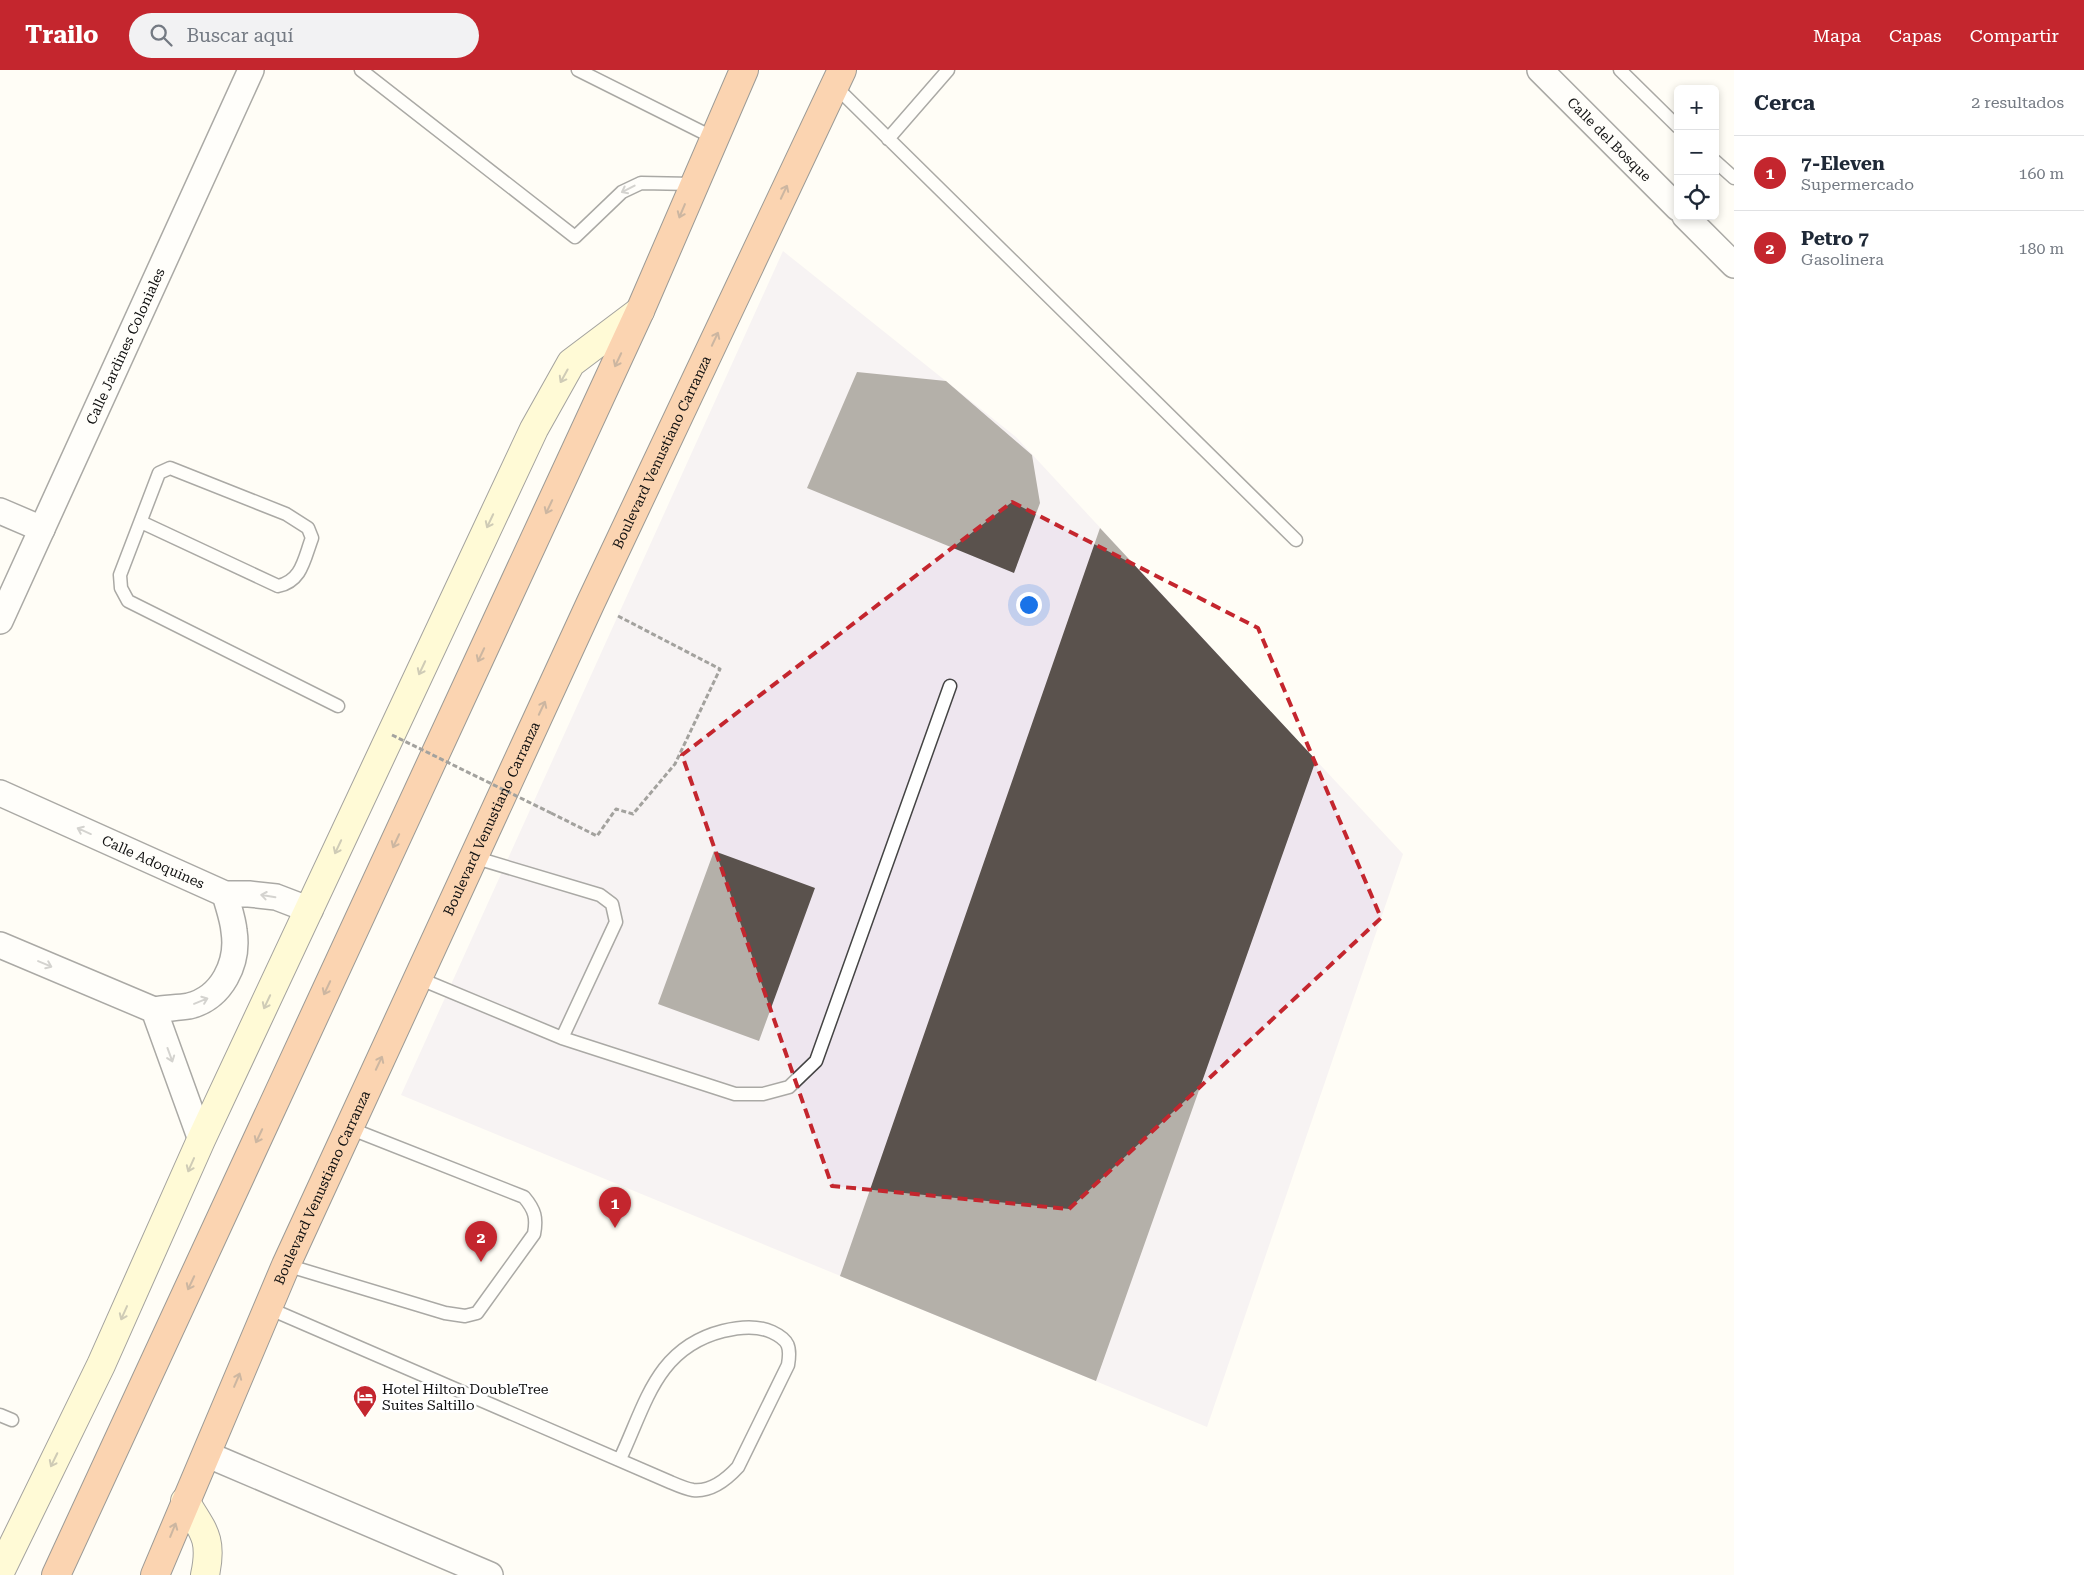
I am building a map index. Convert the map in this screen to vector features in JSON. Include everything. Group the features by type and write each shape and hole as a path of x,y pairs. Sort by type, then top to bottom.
{"highway":[{"path":"56,1575 640,311 693,184 744,70"},
{"name":"Boulevard Venustiano Carranza","path":"155,1575 286,1265 591,602 838,78"}],"street":[{"name":"Calle Jardines Coloniales","path":"0,621 251,70"},
{"name":"Calle del Bosque","path":"1540,70 1674,204"},
{"path":"1690,220 1734,265"},
{"path":"0,1572 101,1365 201,1140 534,429 571,363 640,311"},
{"path":"0,511 42,529"},
{"name":"Calle Adoquines","path":"0,793 224,894 276,897 310,910"},
{"path":"0,945 154,1010 189,1006 210,998 225,980 234,959 234,932 224,894"},
{"path":"154,1010 201,1140"},
{"path":"206,1454 490,1575"},
{"path":"185,1501 206,1535 210,1554 206,1575"}],"lane":[{"path":"361,70 575,237 622,192 640,183 693,184"},
{"path":"578,70 714,138"},
{"path":"888,139 948,70"},
{"path":"1620,70 1674,123"},
{"path":"838,78 888,139 1296,540"},
{"path":"1719,165 1734,178"},
{"path":"141,522 278,586 289,584 298,576 312,538 308,528 286,514 170,468 158,473 120,575 121,588 128,600 338,706"},
{"path":"418,978 562,1038 735,1094 762,1094 789,1087 816,1062 950,686"},
{"path":"473,858 600,895 612,904 616,922 562,1038"},
{"path":"286,1265 446,1313 465,1316 477,1313 534,1234 536,1219 533,1208 524,1198 349,1128"},
{"path":"268,1308 670,1482 693,1490 704,1489 726,1479 738,1467 788,1365 790,1354 788,1344 782,1337 764,1328 738,1327 717,1332 684,1348 666,1365 655,1381 642,1405 620,1459"}],"path":[{"path":"392,735 597,836 616,809 632,814 675,764 720,669 591,602"}],"highlighted area":[{"path":"1012,502 1258,628 1381,918 1069,1209 832,1186 682,755"}],"shaded area":[{"path":"783,251 1016,437 1403,854 1207,1427 401,1095"}],"building":[{"path":"857,372 946,381 1032,455 1040,503 1014,573 807,488"},
{"path":"1100,528 1316,760 1096,1381 840,1276"},
{"path":"714,851 815,888 759,1041 658,1004"}],"place":[{"name":"7-Eleven","path":"615,1228"},
{"name":"Petro 7","path":"481,1262"},
{"name":"Hotel Hilton DoubleTree Suites Saltillo","path":"365,1418"}]}
